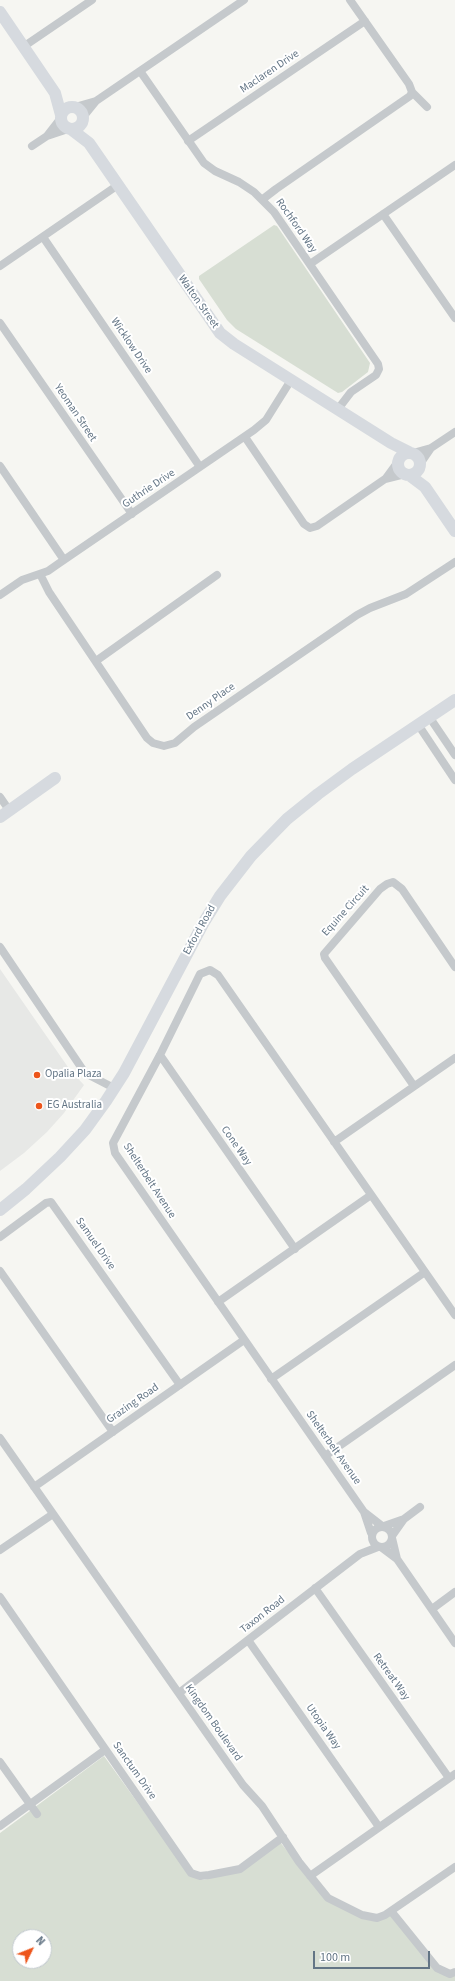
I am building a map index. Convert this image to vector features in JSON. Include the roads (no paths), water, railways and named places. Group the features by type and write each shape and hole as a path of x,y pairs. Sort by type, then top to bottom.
{"street":[{"path":"23,47 92,0"},
{"path":"47,136 65,109 96,101 244,0"},
{"path":"350,0 409,84 412,92 427,108"},
{"path":"0,12 55,93 73,107 81,111 83,119"},
{"name":"Maclaren Drive","path":"188,141 365,21"},
{"name":"Rochford Way","path":"140,71 188,141 209,168 243,184 264,200 310,264 378,364 379,369 376,375 351,392 338,409"},
{"path":"264,200 276,189 408,99 412,92"},
{"path":"55,93 63,125 70,129"},
{"path":"32,146 47,136 78,128 96,101"},
{"name":"Walton Street","path":"83,119 89,143"},
{"name":"Walton Street","path":"70,129 89,143 220,333 234,344 391,443 411,453"},
{"path":"310,264 455,165"},
{"path":"0,266 118,185"},
{"path":"383,214 455,318"},
{"name":"Wicklow Drive","path":"43,237 200,467"},
{"name":"Yeoman Street","path":"0,323 132,514"},
{"name":"Guthrie Drive","path":"0,595 22,580 40,574 64,560 245,437 266,420 291,380"},
{"path":"245,437 304,524 310,528 317,526 385,479 402,454 431,448 455,432"},
{"path":"391,443 400,470 425,486"},
{"path":"385,479 415,473 431,448"},
{"path":"411,453 418,457 425,486 454,527"},
{"path":"0,466 64,560"},
{"name":"Denny Place","path":"40,574 49,592 147,738 158,746 169,746 194,727 357,615 370,608 406,594 455,562"},
{"path":"96,661 217,575"},
{"name":"Exford Road","path":"0,1210 26,1189 60,1157 85,1130 114,1088 204,922 220,896 251,856 282,824 318,794 352,769 419,726 455,700"},
{"path":"430,718 455,755"},
{"path":"419,726 455,780"},
{"path":"0,797 5,813 55,778"},
{"name":"Equine Circuit","path":"414,1086 325,958 324,954 380,889 393,882 402,889 455,967"},
{"path":"0,947 84,1073 114,1088"},
{"name":"Shelterbelt Avenue","path":"334,1142 218,975 210,970 200,974 160,1056 112,1143 115,1153 364,1512 371,1535"},
{"name":"Cone Way","path":"160,1056 295,1248"},
{"path":"455,1058 334,1142 455,1315"},
{"path":"218,1302 372,1195"},
{"name":"Samuel Drive","path":"0,1236 46,1203 51,1202 180,1385"},
{"path":"0,1270 112,1432"},
{"path":"271,1379 425,1272"},
{"name":"Grazing Road","path":"34,1487 244,1340"},
{"path":"325,1456 455,1365"},
{"name":"Kingdom Boulevard","path":"0,1438 243,1785 268,1815 310,1876 328,1898 362,1915 376,1918 385,1915 455,1868"},
{"path":"360,1554 375,1528 404,1519 420,1507"},
{"name":"Shelterbelt Avenue","path":"364,1512 383,1526"},
{"path":"0,1550 53,1514"},
{"path":"360,1554 389,1544 404,1519"},
{"path":"383,1526 390,1531 397,1559"},
{"path":"371,1535 373,1543 397,1559 455,1642"},
{"name":"Taxon Road","path":"179,1693 360,1554"},
{"name":"Retreat Way","path":"315,1588 452,1776"},
{"path":"432,1610 455,1592"},
{"name":"Sanctum Drive","path":"0,1597 105,1750 184,1863 192,1872 196,1875 216,1874 240,1869 283,1837"},
{"name":"Utopia Way","path":"248,1640 379,1827"},
{"path":"0,1826 105,1750"},
{"path":"0,1762 37,1814"},
{"path":"310,1876 452,1776"},
{"path":"391,1911 437,1968 450,1974 455,1972"}],"place":[{"name":"Opalia Plaza","path":"37,1075"},
{"name":"EG Australia","path":"39,1106"}]}
